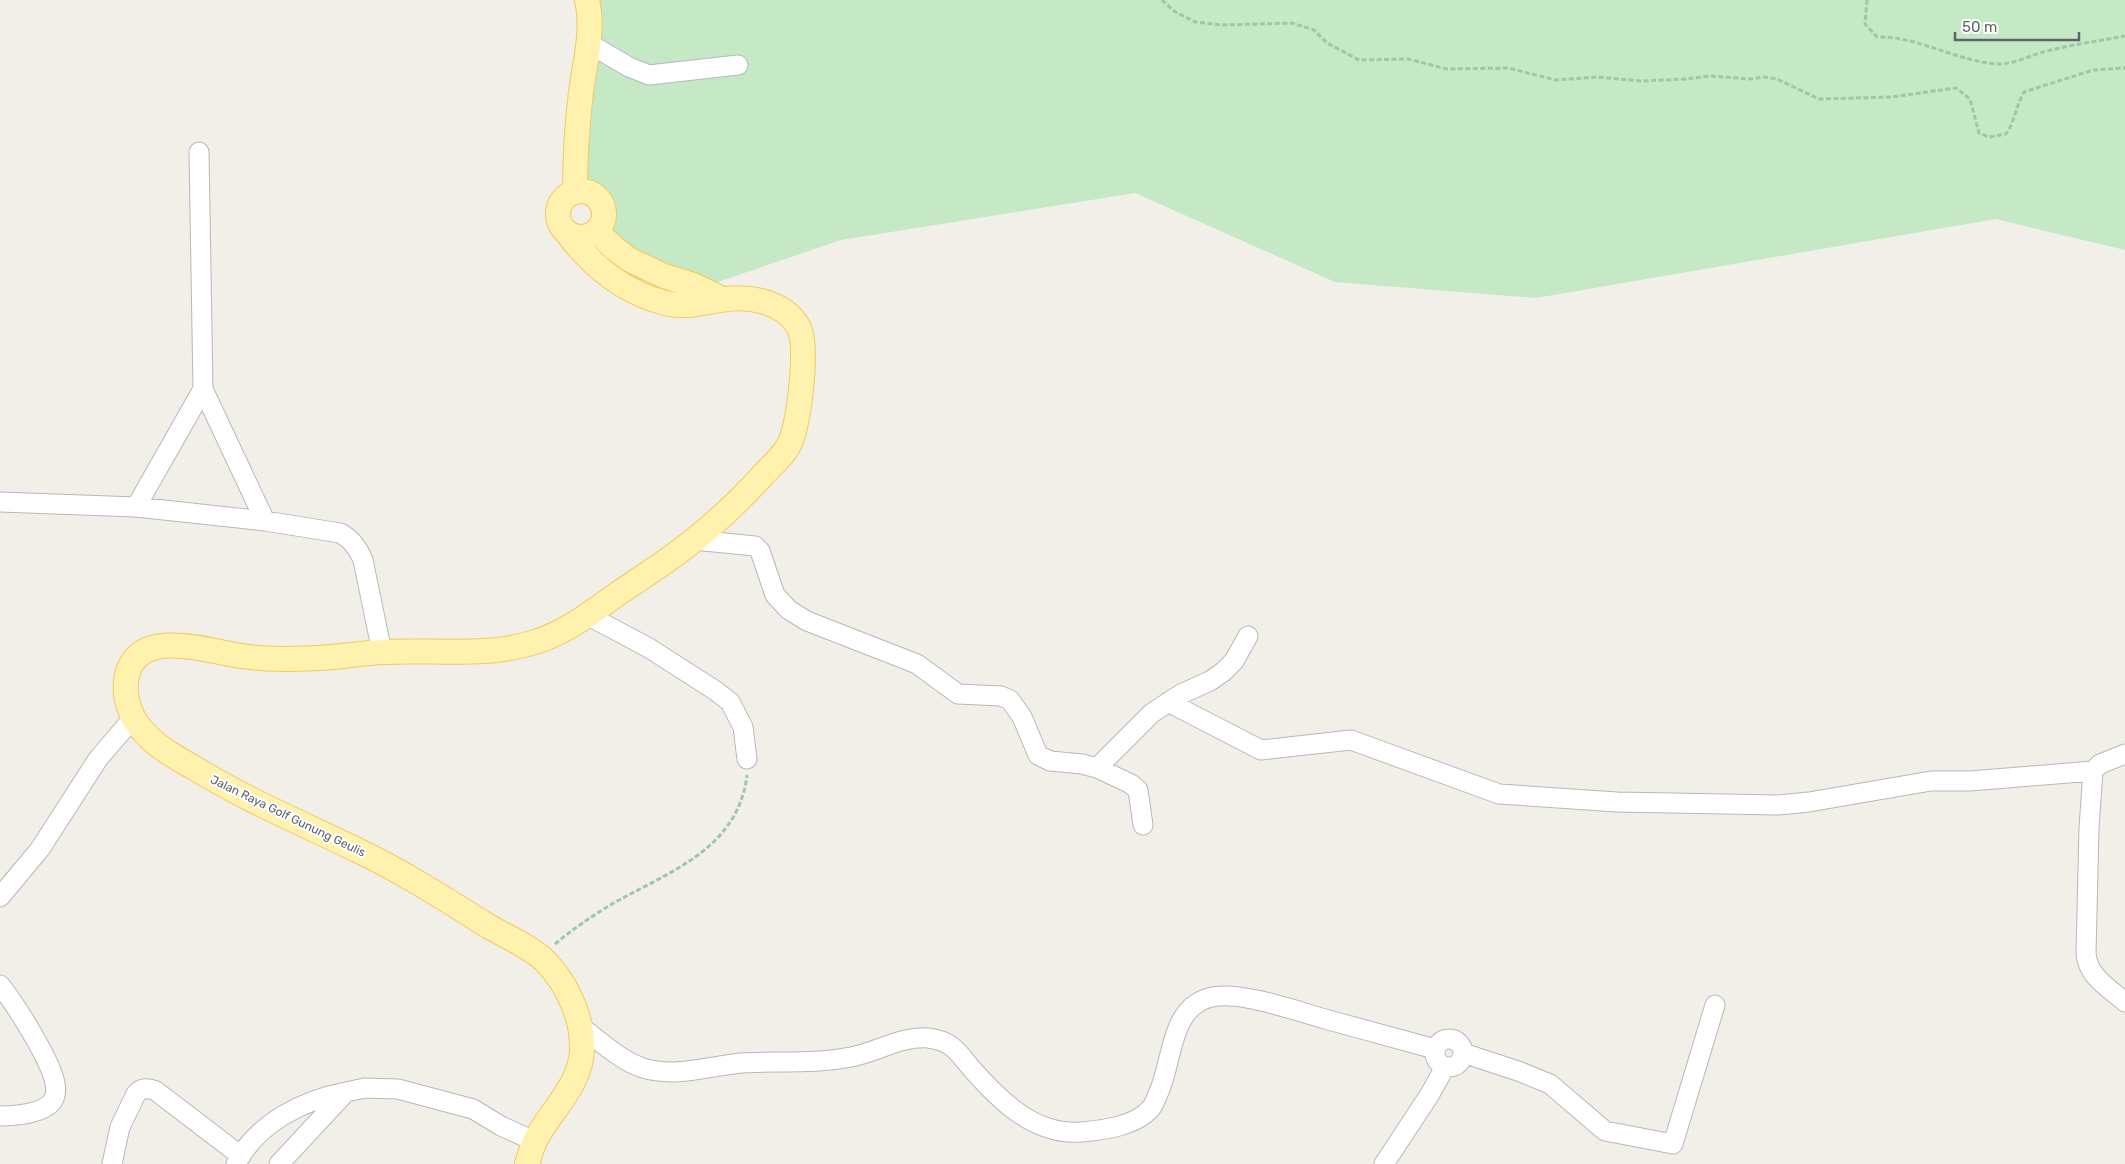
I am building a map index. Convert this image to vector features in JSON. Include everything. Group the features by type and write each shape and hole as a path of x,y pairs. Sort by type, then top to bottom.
{"main road":[{"path":"567,233 582,237 596,231 603,218 601,204 590,194 575,192 576,136 588,43 589,10 587,0"},
{"name":"Jalan Raya Golf Gunung Geulis","path":"526,1164 534,1141 574,1082 583,1052 581,1027 569,997 543,958 428,888 363,853 223,786 176,758 146,735 133,718 127,701 125,683 130,666 135,659 158,646 180,646 246,657 293,659 340,658 382,652 444,653 510,648 534,643 556,634 587,615 694,540 754,485 783,453 792,436 802,369 803,340 800,328 790,316 776,306 758,301 740,298 723,299 691,306 679,305 641,296 606,275 584,255 559,223 558,210 564,198 575,192"},
{"name":"Jalan Raya Golf Gunung Geulis","path":"596,231 630,260 664,276 693,285 723,299"}],"street":[{"path":"588,43 629,68 649,75 738,65"},
{"path":"199,152 204,389 266,521"},
{"path":"136,507 204,389"},
{"path":"0,502 136,507 266,521 340,533 350,539 358,548 382,652"},
{"path":"694,540 755,546 760,551 775,595 801,617 869,647 917,664 958,694 1001,696 1010,700 1022,716 1038,755 1050,761 1082,764 1097,768 1131,784 1138,790 1142,825"},
{"path":"587,615 649,648 730,702 743,727 747,759"},
{"path":"1097,768 1152,713 1180,694 1210,681 1223,672 1234,661 1248,636"},
{"path":"1168,702 1261,750 1351,740 1499,794 1509,795 1617,802 1778,805 1808,802 1931,781 1970,781 2093,771"},
{"path":"0,897 45,842 98,760 133,718"},
{"path":"2125,754 2100,764 2093,771 2088,828 2086,953 2088,967 2095,977 2125,1002"},
{"path":"0,985 44,1055 55,1082 56,1090 52,1102 33,1112 0,1116"},
{"path":"581,1027 629,1061 654,1071 688,1072 740,1063 824,1060 854,1056 907,1039 928,1038 945,1042 958,1050 971,1067 1007,1104 1039,1126 1058,1132 1081,1132 1112,1128 1134,1121 1151,1108 1163,1084 1184,1014 1192,1004 1210,997 1234,996 1271,1004 1435,1049"},
{"path":"1463,1053 1502,1065 1550,1084 1605,1131 1673,1144 1714,1005"},
{"path":"1453,1039 1459,1043 1463,1053 1459,1063 1445,1066 1436,1060 1435,1049 1442,1040 1453,1039"},
{"path":"1384,1164 1430,1094 1445,1066"},
{"path":"112,1164 120,1128 136,1094 140,1090 147,1088 156,1091 239,1160 272,1122 295,1108 313,1100 365,1088 398,1089 473,1109 501,1126 534,1141"},
{"path":"279,1164 346,1092"}],"path":[{"path":"1162,0 1174,11 1194,22 1222,25 1292,23 1314,30 1327,43 1358,60 1408,59 1447,68 1508,68 1556,80 1598,77 1642,81 1686,80 1710,76 1750,79 1764,77 1777,80 1819,99 1891,97 1956,88 1970,99 1979,133 1989,137 2006,134 2014,123 2018,103 2024,92 2093,70 2125,68"},
{"path":"1867,0 1865,24 1877,36 1891,36 1964,59 2000,64 2044,52 2125,36"},
{"path":"543,958 556,944 579,925 612,904 681,867 727,829 739,806 746,782 747,759"}],"green space":[{"path":"589,0 2125,0 2125,250 1996,219 1536,298 1335,282 1135,193 841,240 682,294 623,274 586,180"}]}
